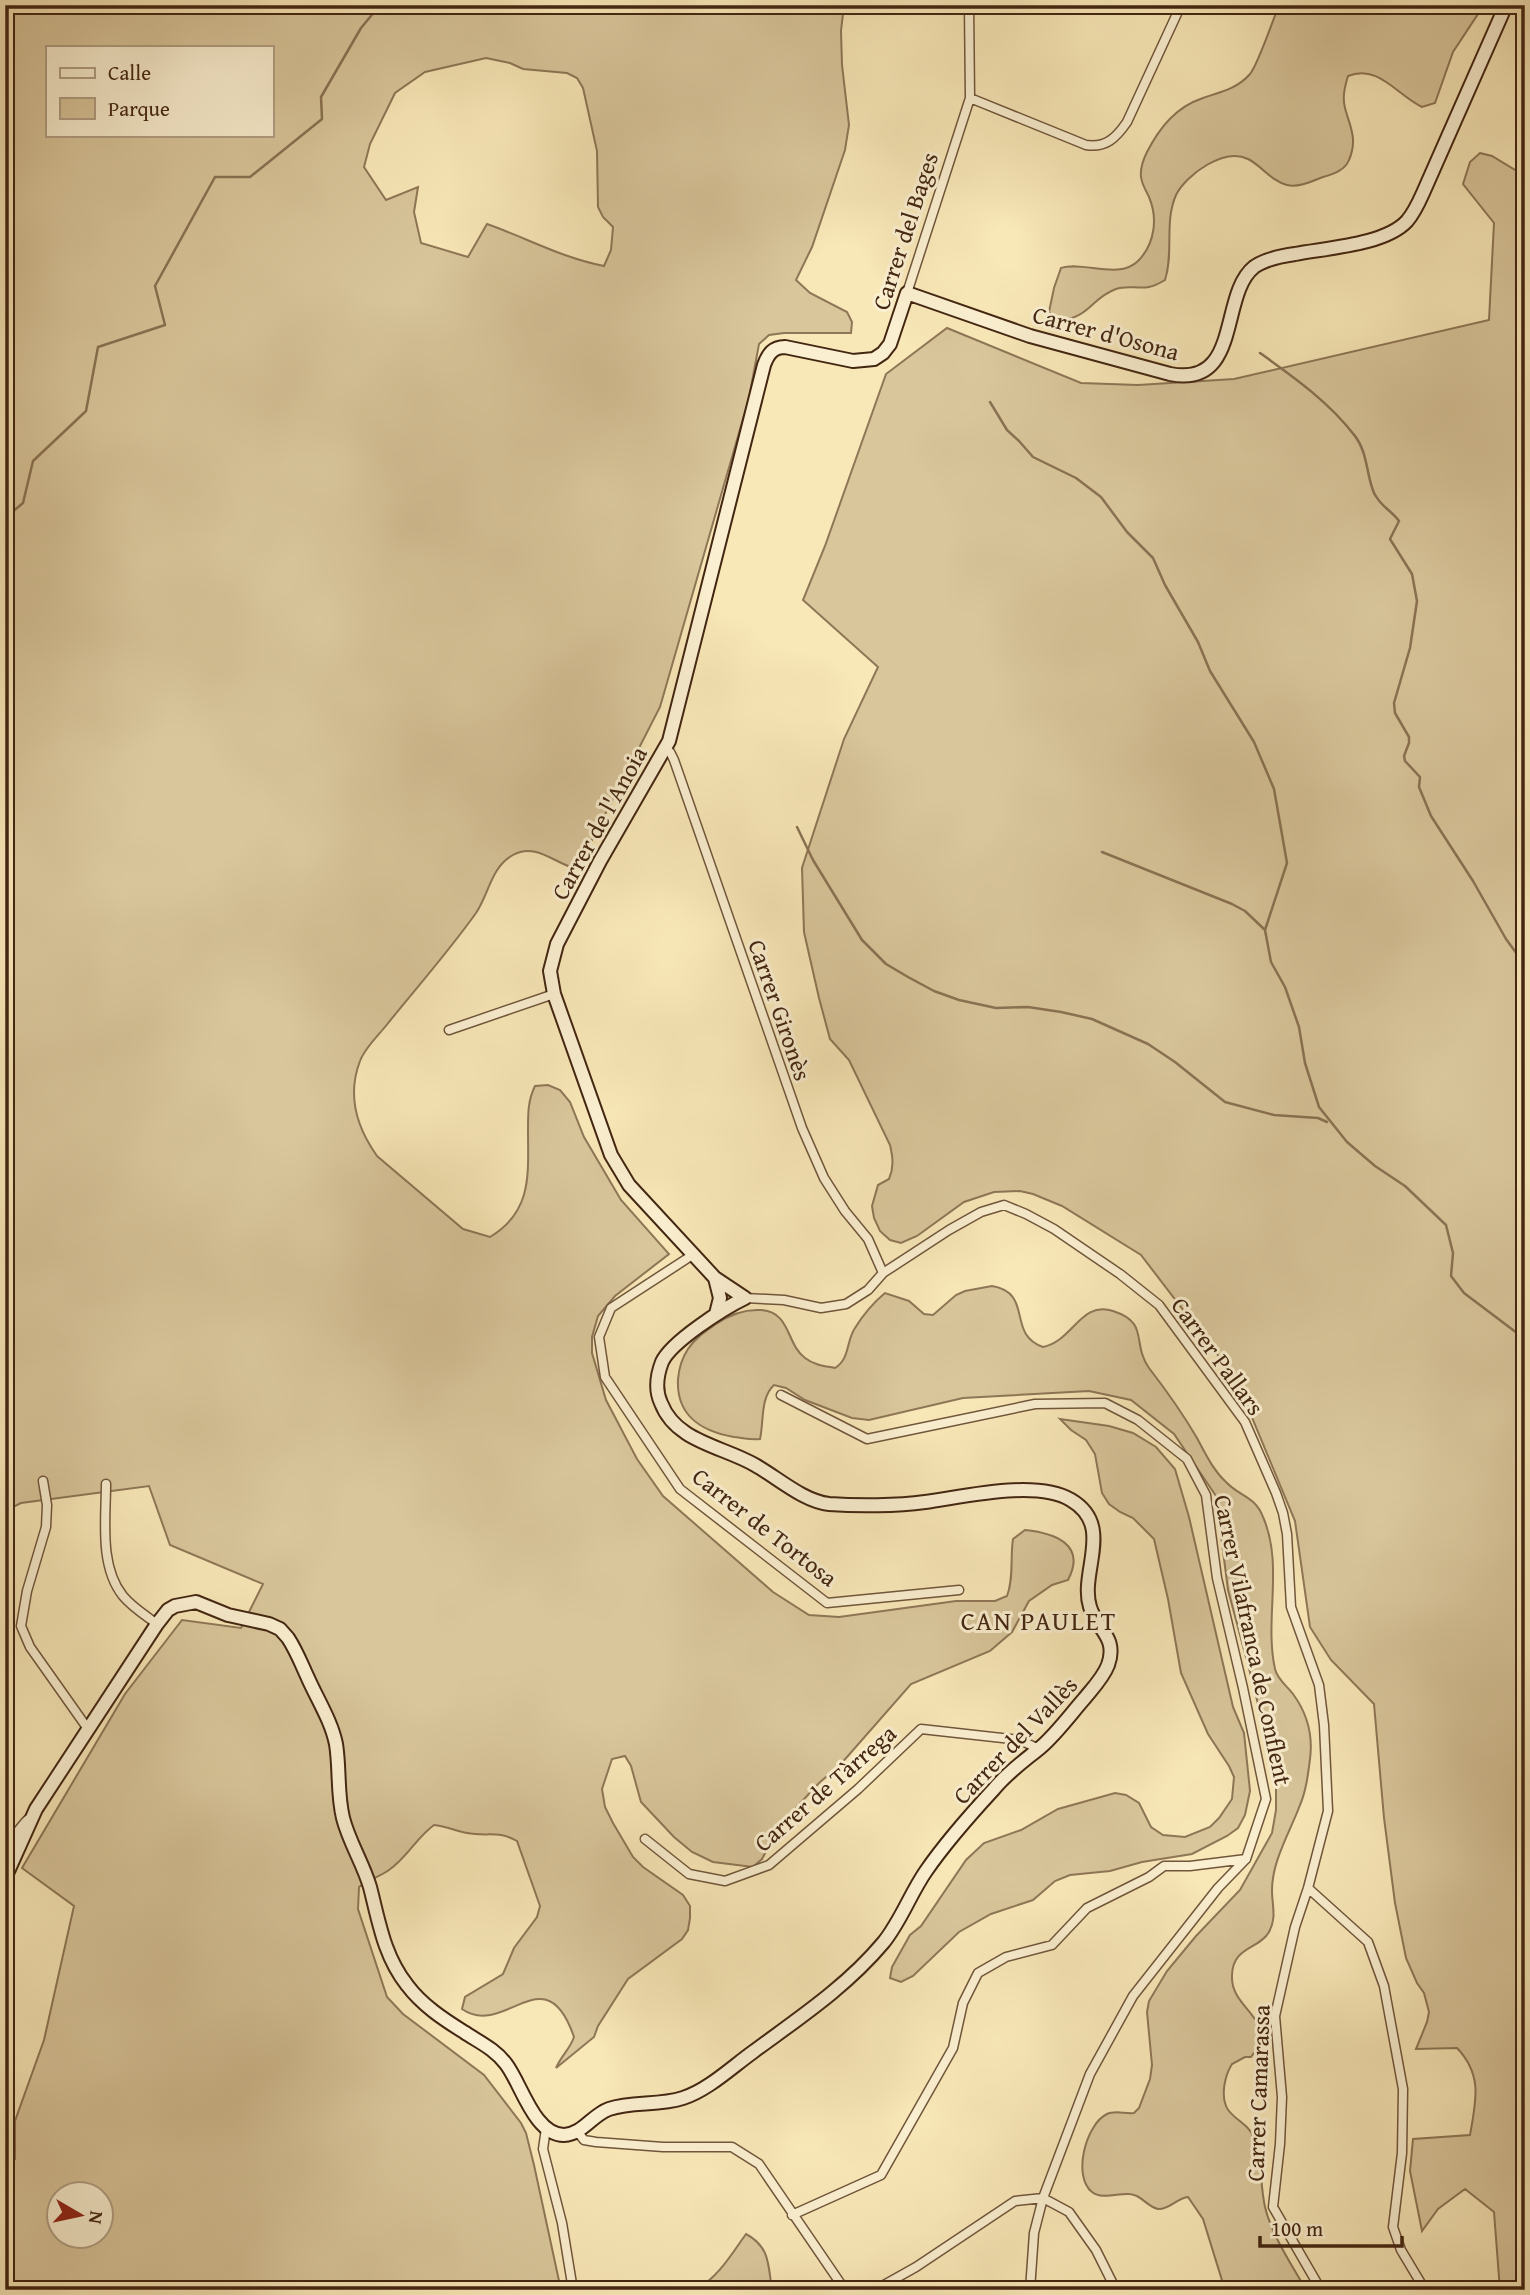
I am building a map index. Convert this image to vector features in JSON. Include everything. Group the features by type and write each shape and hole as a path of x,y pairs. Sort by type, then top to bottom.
{"street":[{"name":"Carrer del Bages","path":"772,350 785,347 853,361 874,359 890,344 971,98 969,5"},
{"path":"971,98 1086,145 1100,146 1107,143 1127,122 1181,5"},
{"name":"Carrer d'Osona","path":"907,293 1030,336 1170,374 1189,376 1200,372 1210,365 1221,350 1242,285 1253,268 1286,255 1377,237 1395,230 1407,220 1423,192 1506,5"},
{"name":"Carrer de l'Anoia","path":"745,1298 715,1278 629,1185 619,1170 611,1155 554,993 550,971 557,944 672,732 764,365 772,350"},
{"name":"Carrer Gironès","path":"665,748 674,760 802,1128 824,1178 845,1211 868,1239 883,1273"},
{"path":"449,1030 554,993"},
{"name":"Carrer Pallars","path":"745,1298 784,1300 821,1308 846,1304 868,1290 883,1273 981,1212 1003,1205 1054,1229 1120,1274 1159,1305 1226,1393 1253,1438 1283,1513 1287,1534 1291,1607 1319,1685 1324,1725 1328,1811 1308,1888"},
{"name":"Carrer de Tortosa","path":"694,1254 611,1308 599,1337 605,1377 680,1489 827,1603 959,1590"},
{"path":"715,1278 720,1298 716,1314"},
{"name":"Carrer del Vallès","path":"577,2131 609,2109 685,2098 712,2082 842,1987 895,1928 924,1875 979,1805 1005,1776 1054,1734 1097,1684 1105,1672 1110,1654 1108,1637 1094,1617 1088,1600 1094,1538 1092,1526 1082,1509 1068,1498 1011,1490 914,1503 824,1503 809,1498 745,1459 692,1437 674,1425 657,1393 659,1370 670,1349 716,1314 745,1298"},
{"name":"Carrer Vilafranca de Conflent","path":"781,1395 867,1439 1035,1404 1105,1403 1138,1420 1187,1459 1206,1495 1217,1578 1266,1799 1246,1860 1218,1888 1133,1996 1090,2074 1043,2198 1034,2233 1030,2290"},
{"path":"43,1481 47,1505 46,1527 27,1591 21,1626 30,1647 88,1729"},
{"path":"106,1483 107,1544 111,1572 124,1597 157,1624"},
{"path":"5,1863 6,1850 168,1610 196,1602 228,1615 269,1624 285,1634 298,1656 334,1735 339,1794 345,1825 364,1869 380,1932 399,1974 419,1999 432,2011 504,2060 534,2114 546,2128 562,2135 577,2131 584,2140 596,2142 663,2147 732,2147 759,2164 845,2290"},
{"name":"Carrer de Tàrrega","path":"645,1839 689,1874 725,1881 769,1865 858,1789 921,1729 1020,1740 1039,1749"},
{"path":"5,1878 36,1809"},
{"path":"792,2215 881,2175 953,2048 963,2003 978,1973 1006,1957 1052,1945 1087,1908 1149,1877 1164,1866 1246,1860"},
{"path":"1308,1888 1367,1942 1384,1986 1403,2089 1402,2153 1393,2227 1401,2250 1425,2290"},
{"name":"Carrer Camarassa","path":"1308,1888 1295,1927 1275,2016 1282,2097 1273,2207 1321,2290"},
{"path":"546,2128 543,2149 562,2223 573,2290"},
{"path":"875,2290 916,2267 1015,2201 1043,2198 1069,2212 1096,2250 1116,2290"}],"green space":[{"path":"5,5 844,5 841,31 842,65 849,125 845,150 812,247 796,280 810,293 847,312 852,322 851,333 784,333 769,335 759,344 749,398 660,707 577,869 530,851 513,855 500,866 466,927 365,1051 356,1074 354,1099 359,1123 377,1156 463,1229 490,1237 514,1215 525,1190 528,1112 535,1086 548,1085 560,1090 570,1102 584,1137 621,1200 669,1254 615,1296 598,1316 592,1337 592,1353 606,1400 637,1459 663,1496 773,1592 809,1615 839,1617 956,1601 995,1601 1007,1596 1013,1539 1025,1530 1047,1534 1064,1543 1073,1557 1073,1568 1068,1580 1052,1585 1029,1601 1012,1632 990,1651 911,1684 840,1765 819,1783 780,1825 762,1859 753,1867 713,1862 692,1852 641,1802 631,1766 625,1756 612,1759 602,1789 605,1807 633,1857 683,1895 690,1906 688,1930 682,1939 628,1979 598,2026 594,2037 556,2068 574,2037 563,2013 550,2001 537,1999 494,2014 478,2015 462,2009 465,1997 503,1974 514,1948 537,1917 540,1906 517,1841 504,1836 467,1833 434,1825 395,1865 359,1887 358,1909 387,1997 403,2014 484,2075 521,2123 534,2165 561,2290 5,2290 5,2174 15,2159 15,2121 44,2040 74,1906 22,1868 125,1694 182,1620 241,1628 263,1584 170,1545 149,1486 21,1503 5,1511","holes":["486,58 523,69 567,73 577,78 583,88 597,151 598,207 613,227 611,250 604,266 559,253 487,224 468,257 421,243 414,212 418,187 386,200 364,167 370,144 395,93 425,72"]},
{"path":"1279,5 1484,5 1453,52 1435,103 1422,107 1378,77 1369,74 1348,76 1344,100 1353,146 1349,160 1342,169 1305,184 1292,186 1281,183 1253,162 1238,156 1207,165 1181,187 1172,205 1165,280 1149,287 1116,289 1101,297 1078,316 1059,321 1049,312 1061,268 1070,266 1121,269 1138,261 1144,254 1151,239 1154,222 1152,205 1141,177 1147,152 1163,126 1177,112 1193,102 1234,87 1250,74"},
{"path":"1480,153 1492,156 1525,176 1525,2290 1500,2290 1494,2212 1465,2189 1438,2209 1422,2231 1410,2171 1413,2139 1470,2135 1476,2089 1474,2078 1471,2068 1457,2048 1416,2049 1429,2012 1424,1993 1406,1958 1395,1903 1374,1704 1331,1660 1310,1627 1295,1521 1236,1379 1141,1255 1062,1206 1020,1191 994,1192 964,1202 917,1236 901,1243 890,1240 880,1231 872,1206 878,1185 891,1175 890,1145 849,1060 830,1039 804,932 802,868 844,739 878,667 803,600 886,374 947,328 1081,383 1138,385 1234,379 1489,320 1494,223 1463,184 1470,162"},
{"path":"992,1286 1005,1290 1012,1297 1025,1333 1043,1347 1062,1338 1084,1316 1093,1311 1113,1311 1132,1321 1149,1368 1186,1420 1217,1472 1260,1510 1269,1535 1273,1573 1271,1631 1275,1669 1302,1709 1310,1733 1311,1750 1304,1794 1275,1868 1271,1927 1264,1938 1241,1954 1233,1968 1233,1987 1259,2025 1261,2043 1251,2057 1232,2064 1226,2079 1224,2096 1228,2110 1252,2133 1268,2218 1306,2290 1225,2290 1203,2219 1188,2197 1158,2209 1133,2195 1096,2194 1086,2184 1083,2174 1084,2151 1093,2128 1107,2114 1134,2113 1139,2108 1150,2079 1152,2065 1147,2012 1149,2001 1167,1971 1240,1890 1272,1833 1276,1810 1276,1786 1255,1691 1228,1590 1216,1496 1174,1434 1131,1400 1089,1391 963,1398 869,1420 852,1418 774,1385 766,1397 760,1439 734,1437 711,1431 693,1420 681,1403 678,1379 686,1352 701,1335 732,1315 755,1310 771,1312 783,1322 794,1345 805,1358 816,1364 835,1368 846,1355 852,1333 858,1323 885,1293 909,1301 924,1314 933,1315 956,1295"},
{"path":"1060,1419 1109,1426 1133,1433 1156,1447 1175,1469 1189,1517 1233,1707 1244,1733 1250,1791 1245,1815 1238,1828 1192,1854 1142,1862 1110,1871 1070,1875 1055,1881 1033,1900 991,1914 959,1932 913,1976 901,1982 890,1978 892,1967 910,1935 921,1926 966,1860 984,1843 1021,1830 1058,1809 1115,1793 1126,1795 1139,1803 1151,1827 1163,1835 1185,1837 1210,1827 1232,1799 1234,1777 1208,1734 1181,1673 1154,1539 1133,1518 1109,1504 1102,1493 1095,1454 1086,1440"},
{"path":"746,2234 764,2251 772,2290 696,2290 718,2272"}],"waterway":[{"path":"5,518 23,503 33,461 86,411 98,347 165,325 155,286 215,177 250,177 322,119 321,97 361,28 380,5"},
{"path":"1260,353 1311,391 1355,436 1362,449 1374,493 1399,521 1390,539 1412,574 1417,601 1410,648 1394,703 1395,713 1409,737 1405,761 1420,777 1419,787 1431,816 1506,939 1525,965"},
{"path":"990,402 1007,430 1033,457 1076,478 1101,497 1127,532 1153,558 1165,585 1198,642 1210,671 1254,742 1274,789 1287,863 1265,930"},
{"path":"797,827 813,860 862,940 886,964 908,977 959,1000 996,1008 1028,1007 1092,1019 1148,1044 1225,1102 1274,1115 1318,1118 1327,1122"},
{"path":"1102,852 1232,904 1245,911 1265,930 1271,962 1285,987 1299,1027 1305,1063 1319,1107 1347,1142 1375,1166 1405,1186 1446,1225 1453,1253 1451,1276 1464,1293 1517,1333 1525,1344"}],"district":[{"name":"CAN PAULET","path":"1039,1620"}]}
